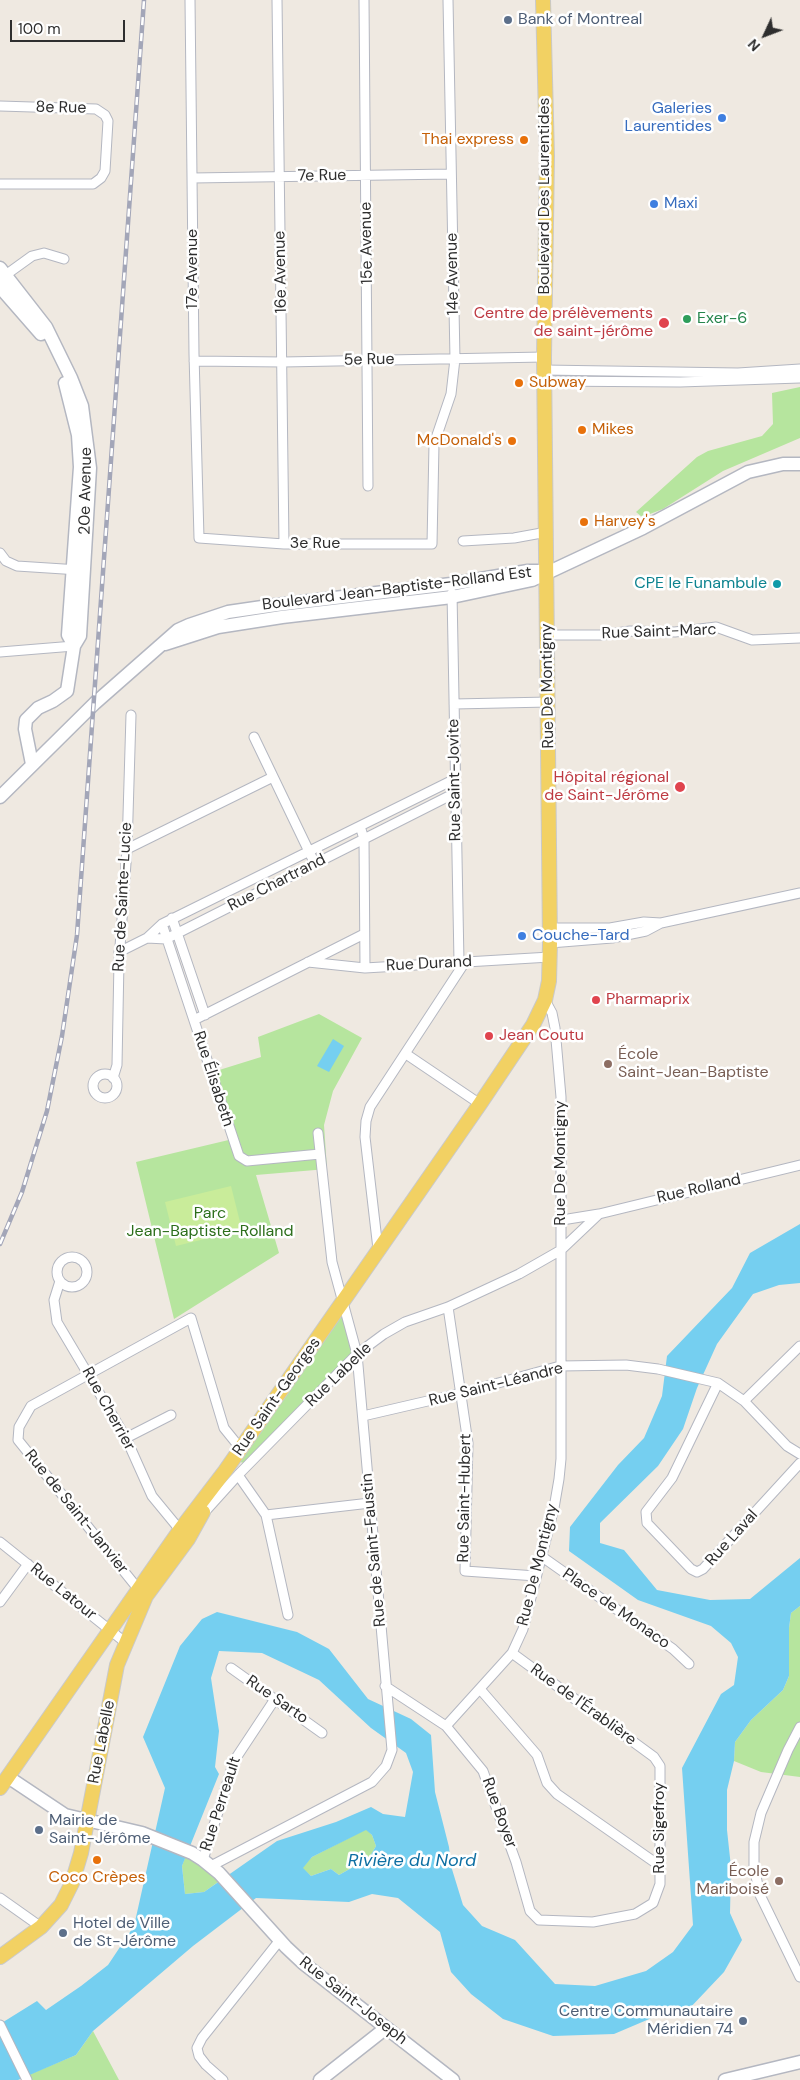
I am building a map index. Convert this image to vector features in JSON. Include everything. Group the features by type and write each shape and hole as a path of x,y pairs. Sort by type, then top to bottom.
{"main road":[{"name":"Boulevard Des Laurentides","path":"543,0 547,156 544,369 548,571"},
{"name":"Rue De Montigny","path":"545,1000 549,981 550,957 548,571"},
{"name":"Rue Saint-Georges","path":"4,1782 180,1530 232,1473 241,1449 480,1104 533,1025 545,1000"},
{"name":"Rue Labelle","path":"0,1956 41,1927 61,1904 72,1883 81,1853 117,1669 126,1643 146,1596 188,1539 201,1516 232,1473"},
{"path":"95,1652 101,1650 109,1652 114,1658 117,1669"}],"street":[{"name":"17e Avenue","path":"190,0 194,362 199,538"},
{"name":"16e Avenue","path":"277,0 284,544"},
{"name":"15e Avenue","path":"364,0 369,360 368,486"},
{"name":"14e Avenue","path":"432,544 434,444 451,394 455,359 448,0"},
{"name":"8e Rue","path":"0,106 96,109 101,111 108,121 105,171 101,178 93,184 0,184"},
{"name":"7e Rue","path":"193,178 451,174"},
{"path":"1,277 32,256 44,253 64,259"},
{"name":"20e Avenue","path":"1,277 40,331 64,381 73,409 78,434 80,467 78,570 68,635 74,646 67,691 62,696 32,712 26,720 25,729"},
{"name":"5e Rue","path":"194,362 455,359 680,382 800,378"},
{"name":"5e Rue","path":"544,369 738,372 800,369"},
{"name":"Boulevard Jean-Baptiste-Rolland Est","path":"165,644 218,628 452,590 532,580 643,528 748,472 783,464 800,464"},
{"path":"463,541 514,538 547,532"},
{"name":"3e Rue","path":"199,538 284,544 432,544"},
{"path":"0,552 6,561 17,566 78,570"},
{"name":"Boulevard Jean-Baptiste-Rolland Est","path":"0,797 95,703 165,644 178,630 211,616 276,605 319,599 452,590"},
{"name":"Rue Saint-Jovite","path":"452,590 455,792 462,962"},
{"path":"319,599 320,612"},
{"path":"276,605 278,618"},
{"name":"Rue Saint-Marc","path":"547,635 603,635 630,631 674,632 716,627 752,640 800,638"},
{"path":"0,652 74,646"},
{"path":"454,704 549,702"},
{"name":"Rue de Sainte-Lucie","path":"113,1078 117,1065 119,952 127,849 131,715"},
{"path":"25,729 45,751"},
{"path":"25,729 32,764"},
{"path":"254,737 315,864"},
{"path":"127,849 273,777"},
{"name":"Rue Chartrand","path":"119,952 147,938 162,924 172,918 455,779"},
{"name":"Rue Chartrand","path":"147,938 166,939 455,792"},
{"path":"398,807 405,818"},
{"path":"360,826 364,839 365,968"},
{"path":"550,928 610,928 644,922 661,922 800,892"},
{"name":"Rue Élisabeth","path":"172,918 205,1015"},
{"path":"550,942 612,938 646,931 661,922"},
{"name":"Rue Élisabeth","path":"162,924 239,1156 247,1161 320,1154"},
{"path":"194,1020 364,934"},
{"name":"Rue Durand","path":"308,962 365,968 550,957"},
{"path":"378,1249 365,1137 366,1121 370,1107 406,1054 462,962"},
{"name":"Rue De Montigny","path":"446,1726 512,1653 523,1629 554,1508 561,1458 562,1220 560,1077 555,1028 552,1013 545,1000"},
{"path":"406,1054 480,1104"},
{"name":"Rue de Saint-Faustin","path":"211,1867 372,1782 386,1766 392,1750 358,1354 332,1262 318,1133"},
{"name":"Rue Rolland","path":"562,1220 599,1214 800,1165"},
{"name":"Rue Rolland","path":"561,1250 599,1214"},
{"name":"Rue Labelle","path":"232,1473 358,1354 384,1334 405,1322 448,1307 519,1274 561,1250"},
{"name":"Rue Cherrier","path":"60,1282 54,1300 57,1322 126,1438 152,1496 180,1530"},
{"name":"Rue Saint-Hubert","path":"448,1307 468,1442 465,1571 536,1576"},
{"path":"88,1373 191,1318 224,1428 241,1449"},
{"path":"744,1401 800,1346"},
{"name":"Rue Saint-Léandre","path":"363,1416 462,1394 560,1366 626,1365 658,1369 714,1382"},
{"name":"Rue de Saint-Janvier","path":"88,1373 31,1406 19,1427 18,1440 139,1590"},
{"path":"714,1382 744,1401 788,1446 800,1454"},
{"name":"Rue Laval","path":"714,1382 672,1478 646,1512 647,1523 691,1569 697,1572 703,1570 800,1463"},
{"path":"126,1438 170,1415"},
{"path":"232,1473 266,1515 288,1614"},
{"path":"266,1515 370,1503"},
{"name":"Rue Latour","path":"0,1542 126,1643"},
{"name":"Place de Monaco","path":"541,1556 674,1649 689,1664"},
{"path":"0,1602 28,1564"},
{"name":"Rue de l'Érablière","path":"512,1653 654,1757"},
{"name":"Rue Sarto","path":"231,1668 322,1733"},
{"name":"Rue Boyer","path":"385,1686 446,1726 483,1771 516,1862 530,1911 539,1920"},
{"path":"480,1689 537,1755 547,1783 557,1794 660,1866"},
{"name":"Rue Perreault","path":"211,1867 234,1761 275,1699"},
{"path":"800,1727 761,1813 754,1842 754,1867 760,1895 800,1977"},
{"name":"Rue Sigefroy","path":"539,1920 593,1922 635,1914 653,1903 660,1884 660,1766 654,1757"},
{"path":"4,1782 65,1815 144,1834 192,1853 211,1867"},
{"name":"Rue Saint-Joseph","path":"211,1867 303,1963 453,2080"},
{"path":"0,1898 41,1927"},
{"path":"223,2080 206,2065 199,2056 197,2048 202,2038 280,1940"},
{"path":"0,2025 27,2080"},
{"path":"320,2080 386,2028"},
{"path":"725,2080 800,2062"}],"green space":[{"path":"800,387 800,438 723,471 663,509 642,517 636,512 697,457 708,451 762,436 773,424 772,393"},
{"name":"Parc Jean-Baptiste-Rolland","path":"319,1014 362,1038 333,1091 324,1125 327,1169 256,1175 279,1253 174,1319 136,1162 237,1138 216,1071 261,1057 258,1037"},
{"path":"231,1186 242,1230 176,1246 165,1202"},
{"path":"343,1301 357,1354 244,1463 240,1462 239,1458"},
{"path":"800,1606 800,1777 761,1772 734,1761 735,1742 751,1720 783,1690 789,1676 789,1628 791,1613"},
{"path":"366,1829 372,1835 376,1846 369,1858 339,1875 331,1869 311,1876 302,1868 312,1857"},
{"path":"186,1855 221,1880 204,1892 185,1894 182,1866"},
{"path":"93,2031 119,2080 30,2080 28,2075 76,2055"}],"water":[{"path":"333,1039 344,1046 329,1072 317,1066"},
{"name":"Rivière du Nord","path":"800,1224 800,1283 779,1285 753,1294 717,1344 697,1388 683,1429 658,1466 600,1523 600,1543 624,1550 657,1590 710,1600 750,1599 800,1558 800,1606 791,1613 789,1628 789,1676 783,1690 751,1720 735,1742 734,1761 727,1790 727,1830 731,1867 730,1913 742,1940 724,1972 688,2010 654,2017 614,2034 553,2036 503,2019 471,1994 451,1972 440,1932 398,1898 372,1894 349,1902 256,1898 193,1946 93,2031 76,2055 18,2080 0,2080 0,2024 37,2001 46,2010 81,1986 108,1965 134,1926 165,1788 143,1737 180,1646 202,1619 217,1612 297,1632 329,1649 368,1699 411,1719 431,1735 435,1792 449,1847 451,1866 463,1905 482,1926 515,1940 555,1984 595,1986 646,1971 673,1952 693,1925 682,1768 721,1694 734,1685 738,1657 731,1643 711,1626 638,1600 569,1551 570,1527 618,1465 644,1438 662,1396 667,1356 732,1288 750,1253","holes":["219,1651 262,1653 319,1680 371,1728 406,1753 413,1772 405,1817 383,1814 371,1807 336,1822 277,1841 204,1892 185,1894 182,1866 219,1774 215,1767 219,1731 211,1678","366,1830 372,1835 376,1846 369,1858 339,1875 331,1869 311,1876 303,1868 312,1857"]}],"railway":[{"path":"0,1244 22,1192 47,1111 62,1036 77,935 144,0"}],"place":[{"name":"Bank of Montreal","path":"508,20"},
{"name":"Galeries Laurentides","path":"722,118"},
{"name":"Thai express","path":"524,140"},
{"name":"Maxi","path":"654,204"},
{"name":"Exer-6","path":"687,319"},
{"name":"Centre de prélèvements de saint-jérôme","path":"664,323"},
{"name":"Subway","path":"519,383"},
{"name":"Mikes","path":"582,430"},
{"name":"McDonald's","path":"512,441"},
{"name":"Harvey's","path":"584,522"},
{"name":"CPE le Funambule","path":"777,584"},
{"name":"Hôpital régional de Saint-Jérôme","path":"680,787"},
{"name":"Couche-Tard","path":"522,936"},
{"name":"Pharmaprix","path":"596,1000"},
{"name":"Jean Coutu","path":"489,1036"},
{"name":"École Saint-Jean-Baptiste","path":"608,1064"},
{"name":"Mairie de Saint-Jérôme","path":"39,1830"},
{"name":"Coco Crèpes","path":"97,1860"},
{"name":"École Mariboisé","path":"779,1881"},
{"name":"Hotel de Ville de St-Jérôme","path":"63,1933"},
{"name":"Centre Communautaire Méridien 74","path":"743,2021"}]}
